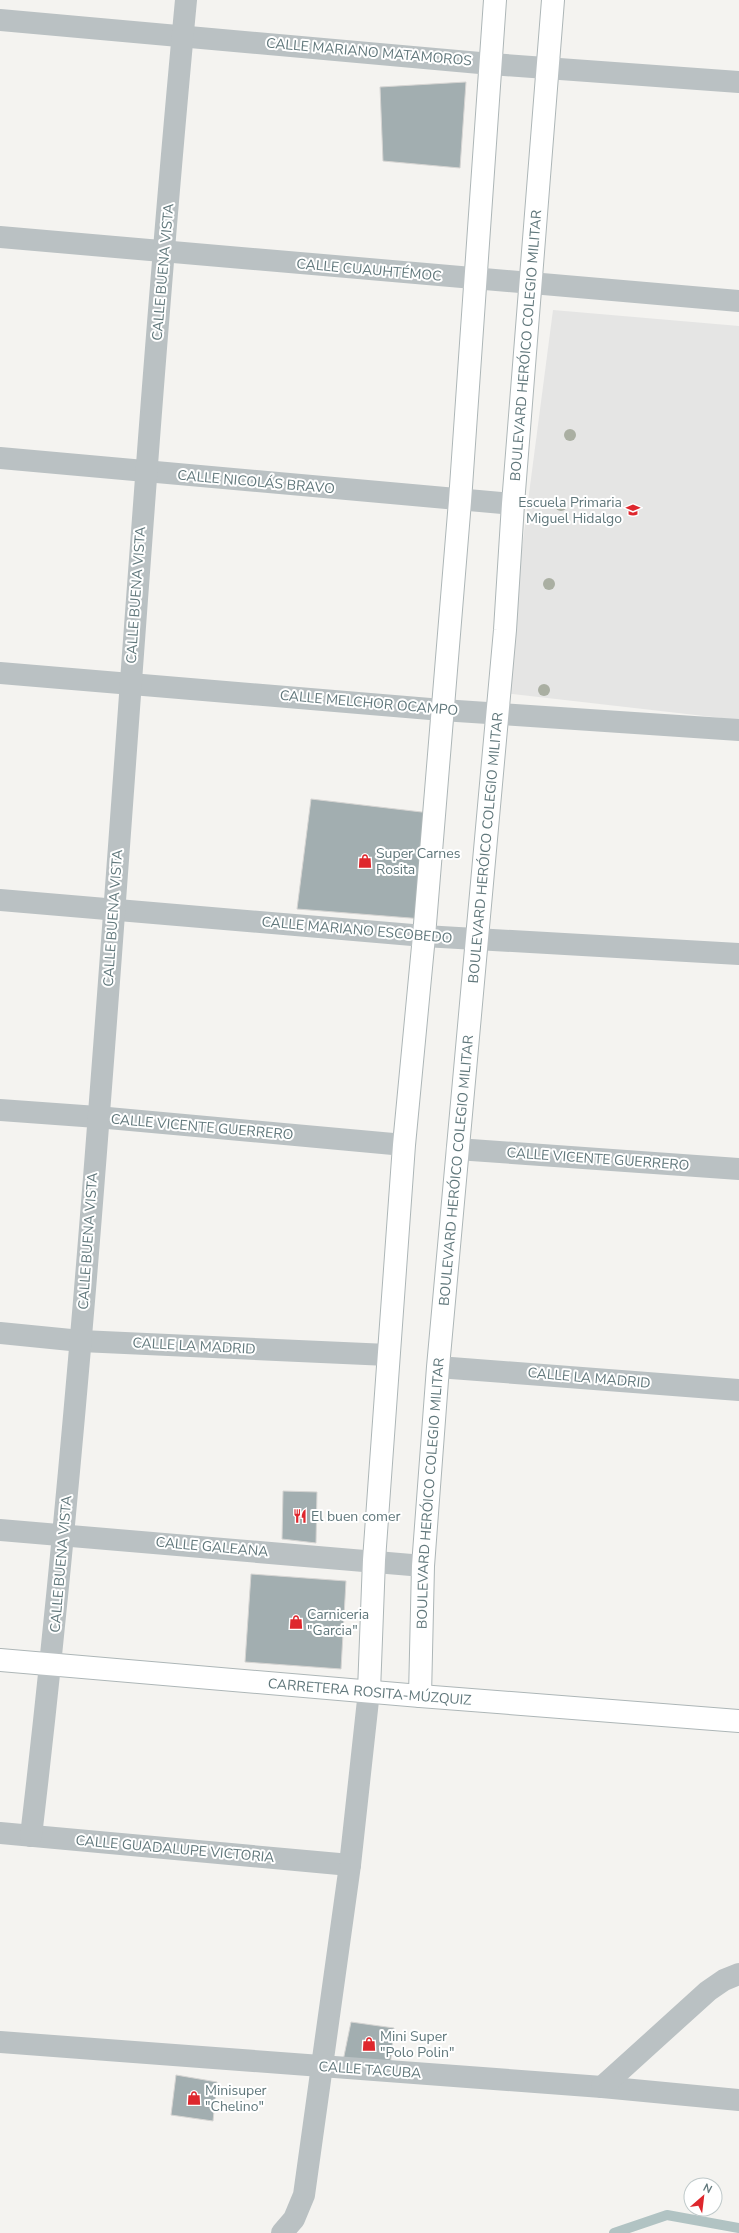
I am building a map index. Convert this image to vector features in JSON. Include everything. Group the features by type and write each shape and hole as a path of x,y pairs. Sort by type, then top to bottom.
{"street":[{"name":"CALLE BUENA VISTA","path":"31,1836 51,1664 81,1341 114,910 145,472 186,0"},
{"path":"282,2233 294,2219 304,2195 350,1864 369,1691 374,1560 388,1355 404,1145 424,936 460,500 477,279 495,0"},
{"name":"BOULEVARD HERÓICO COLEGIO MILITAR","path":"420,1696 423,1566 438,1367 496,713 505,630 513,504 553,0"},
{"name":"CALLE MARIANO MATAMOROS","path":"0,20 183,35 491,64 739,82"},
{"name":"CALLE CUAUHTÉMOC","path":"0,237 165,253 739,301"},
{"name":"CALLE NICOLÁS BRAVO","path":"0,458 513,504"},
{"name":"CALLE MELCHOR OCAMPO","path":"0,673 442,710 739,730"},
{"name":"CALLE MARIANO ESCOBEDO","path":"0,900 424,936 739,954"},
{"name":"CALLE VICENTE GUERRERO","path":"0,1110 97,1117 404,1145"},
{"name":"CALLE VICENTE GUERRERO","path":"457,1149 739,1169"},
{"name":"CALLE LA MADRID","path":"0,1333 81,1341 388,1355"},
{"name":"CALLE LA MADRID","path":"438,1367 739,1390"},
{"name":"CALLE GALEANA","path":"0,1530 374,1560 423,1566"},
{"name":"CARRETERA ROSITA-MÚZQUIZ","path":"0,1660 420,1696 739,1721"},
{"name":"CALLE GUADALUPE VICTORIA","path":"0,1833 350,1864"},
{"path":"602,2087 708,1991 724,1980 739,1974"},
{"name":"CALLE TACUBA","path":"0,2042 602,2087 739,2100"}],"shaded area":[{"name":"Escuela Primaria Miguel Hidalgo","path":"553,310 739,326 739,720 503,693"}],"building":[{"path":"466,82 460,168 383,161 380,87"},
{"name":"Super Carnes Rosita","path":"311,799 430,813 423,919 297,909"},
{"name":"El buen comer","path":"283,1491 317,1492 316,1543 282,1539"},
{"name":"Carniceria \"Garcia\"","path":"251,1574 346,1581 341,1669 245,1662"},
{"name":"Mini Super \"Polo Polin\"","path":"351,2022 394,2028 390,2068 343,2061"},
{"name":"Minisuper \"Chelino\"","path":"176,2075 217,2082 213,2121 171,2115"}],"waterway":[{"path":"614,2233 667,2215 739,2228"}],"place":[{"name":"Escuela Primaria Miguel Hidalgo","path":"633,510"},
{"name":"Super Carnes Rosita","path":"365,861"},
{"name":"El buen comer","path":"300,1516"},
{"name":"Carniceria \"Garcia\"","path":"296,1622"},
{"name":"Mini Super \"Polo Polin\"","path":"369,2044"},
{"name":"Minisuper \"Chelino\"","path":"194,2098"}]}
